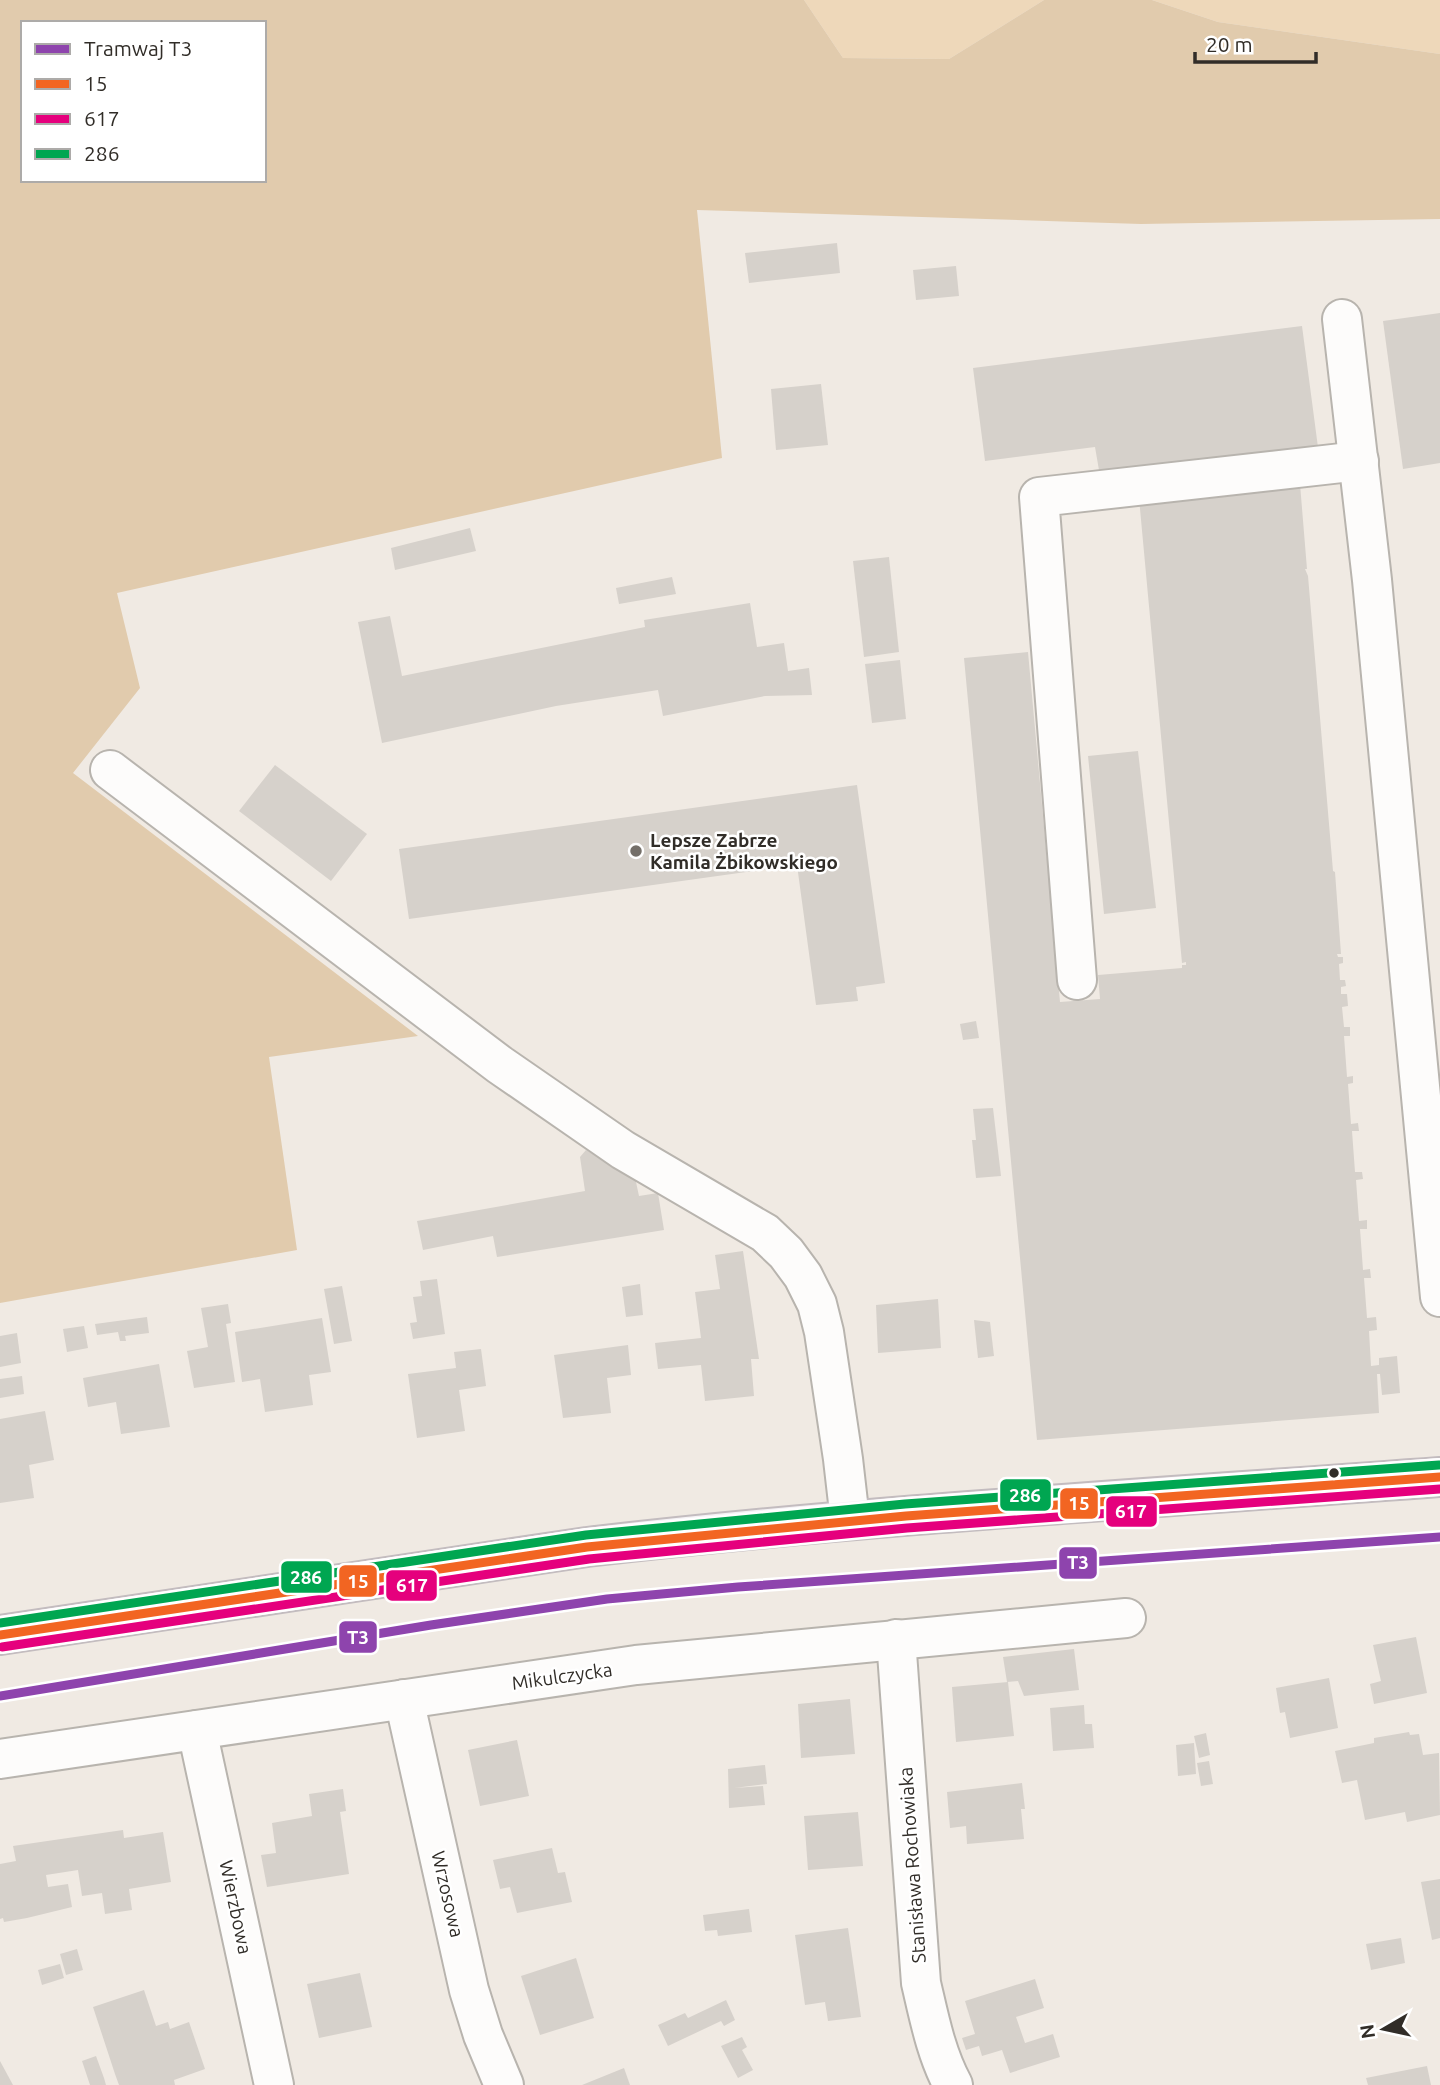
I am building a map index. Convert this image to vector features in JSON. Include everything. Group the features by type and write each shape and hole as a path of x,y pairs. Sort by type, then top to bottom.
{"main road":[{"path":"0,1635 587,1547 850,1520 1440,1478"}],"street":[{"path":"1342,319 1359,461 1440,1297"},
{"path":"1077,980 1039,498 1359,461"},
{"path":"110,770 500,1065 623,1150 765,1233 786,1253 808,1285 817,1304 824,1332 850,1520"},
{"name":"Mikulczycka","path":"0,1759 636,1665 1126,1618"},
{"name":"Stanisława Rochowiaka","path":"896,1639 921,1983 933,2031 953,2085"},
{"name":"Wrzosowa","path":"404,1699 469,1990 483,2035 504,2085"},
{"name":"Wierzbowa","path":"197,1730 274,2085"}],"shaded area":[{"path":"0,0 804,0 843,58 949,59 1044,0 1152,0 1218,22 1440,54 1440,219 1141,224 697,210 722,458 117,593 140,688 73,773 418,1036 269,1057 297,1250 0,1303"},
{"path":"804,0 1044,0 949,59 843,58"},
{"path":"1152,0 1440,0 1440,54 1218,22"}],"building":[{"path":"837,243 840,273 749,283 745,253"},
{"path":"956,266 959,296 916,300 913,270"},
{"path":"1440,313 1440,463 1403,469 1383,321"},
{"path":"1302,326 1319,455 1100,476 1095,447 985,461 973,368"},
{"path":"821,384 828,445 776,450 771,389"},
{"path":"1300,484 1305,569 1308,576 1335,872 1341,954 1337,954 1338,957 1343,957 1343,963 1339,964 1340,980 1345,980 1346,986 1341,987 1341,994 1347,994 1348,1006 1342,1007 1344,1027 1350,1027 1350,1036 1344,1036 1347,1077 1353,1076 1353,1083 1348,1084 1351,1124 1358,1123 1359,1131 1352,1131 1355,1172 1362,1172 1363,1179 1356,1180 1359,1221 1367,1220 1367,1229 1360,1229 1363,1270 1370,1269 1371,1278 1364,1278 1367,1318 1376,1317 1377,1330 1369,1331 1371,1366 1379,1365 1379,1358 1397,1356 1400,1393 1382,1395 1380,1374 1377,1374 1379,1413 1037,1440 964,658 1028,652 1060,1002 1100,999 1098,975 1182,968 1186,962 1182,963 1139,498"},
{"path":"470,528 476,551 395,570 391,548"},
{"path":"889,557 899,652 864,657 853,561"},
{"path":"672,577 676,594 619,604 616,588"},
{"path":"750,603 757,647 784,643 788,671 809,668 812,695 765,696 663,716 658,690 556,706 382,743 358,622 390,616 402,676 645,627 644,620"},
{"path":"900,660 906,719 872,723 865,664"},
{"path":"1138,751 1156,908 1104,914 1088,756"},
{"path":"275,765 367,834 331,881 239,811"},
{"path":"857,785 885,983 856,987 858,1001 816,1005 797,865 409,919 399,849"},
{"path":"976,1021 979,1038 963,1040 960,1024"},
{"path":"993,1108 1001,1176 976,1178 972,1140 976,1140 973,1109"},
{"path":"586,1150 638,1181 639,1196 658,1193 664,1230 497,1257 493,1236 423,1250 417,1221 585,1191 580,1157"},
{"path":"743,1251 759,1359 751,1359 754,1396 705,1401 701,1365 658,1369 655,1343 701,1338 695,1292 720,1289 715,1255"},
{"path":"437,1279 445,1334 413,1339 410,1323 417,1322 413,1297 422,1296 420,1281"},
{"path":"640,1284 643,1315 626,1317 622,1287"},
{"path":"342,1286 352,1341 334,1344 324,1289"},
{"path":"938,1299 941,1348 878,1353 876,1305"},
{"path":"228,1304 231,1323 226,1324 235,1382 194,1388 187,1351 208,1347 201,1308"},
{"path":"147,1317 149,1333 125,1336 126,1341 120,1341 118,1332 97,1335 95,1324"},
{"path":"322,1318 331,1372 309,1375 313,1405 265,1412 260,1379 242,1382 235,1332"},
{"path":"974,1320 990,1322 994,1356 978,1358"},
{"path":"84,1326 88,1348 67,1352 63,1329"},
{"path":"17,1333 21,1363 0,1367 0,1336"},
{"path":"628,1345 631,1375 607,1378 611,1413 563,1418 554,1355"},
{"path":"481,1349 486,1386 459,1390 465,1431 417,1438 408,1374 456,1368 454,1352"},
{"path":"159,1364 170,1427 121,1434 116,1402 88,1407 83,1378"},
{"path":"22,1376 24,1394 0,1398 0,1379"},
{"path":"45,1411 54,1460 29,1465 34,1498 0,1503 0,1419"},
{"path":"1416,1637 1427,1693 1374,1704 1370,1684 1381,1681 1373,1645"},
{"path":"1074,1649 1079,1690 1024,1696 1018,1681 1007,1682 1003,1657"},
{"path":"1329,1678 1338,1728 1290,1738 1285,1712 1280,1713 1276,1688"},
{"path":"1008,1682 1014,1736 956,1742 952,1687"},
{"path":"850,1699 855,1754 801,1758 798,1704"},
{"path":"1084,1705 1085,1724 1092,1724 1094,1748 1053,1751 1050,1708"},
{"path":"1409,1732 1410,1735 1419,1734 1423,1755 1439,1753 1440,1815 1407,1822 1405,1812 1365,1820 1357,1780 1342,1783 1335,1751 1374,1743 1374,1738"},
{"path":"1206,1733 1210,1755 1199,1758 1194,1736"},
{"path":"517,1740 529,1796 480,1806 468,1750"},
{"path":"1194,1743 1196,1774 1178,1776 1176,1745"},
{"path":"1209,1761 1213,1784 1201,1786 1197,1763"},
{"path":"765,1765 767,1784 734,1788 763,1786 765,1805 729,1808 728,1769"},
{"path":"1022,1783 1024,1839 967,1844 966,1826 950,1828 947,1792"},
{"path":"343,1789 346,1811 340,1812 349,1874 267,1887 261,1855 276,1853 272,1823 312,1816 309,1794"},
{"path":"858,1812 863,1866 808,1870 804,1816"},
{"path":"123,1830 124,1838 163,1832 171,1882 129,1889 132,1910 105,1914 102,1893 82,1896 78,1870 46,1875 48,1887 68,1884 72,1907 4,1922 3,1918 0,1919 0,1864 16,1861 13,1846"},
{"path":"552,1848 558,1873 565,1872 572,1902 517,1913 510,1887 500,1889 493,1860"},
{"path":"1440,1879 1440,1938 1432,1940 1421,1882"},
{"path":"749,1909 752,1932 718,1936 717,1930 705,1931 703,1915"},
{"path":"848,1928 861,2017 828,2021 825,2002 805,2005 795,1935"},
{"path":"1401,1938 1405,1963 1371,1970 1366,1944"},
{"path":"77,1949 83,1970 66,1975 60,1954"},
{"path":"576,1958 594,2018 540,2035 521,1976"},
{"path":"60,1964 64,1978 42,1985 38,1970"},
{"path":"360,1973 372,2027 319,2038 307,1984"},
{"path":"1035,1979 1044,2008 1016,2017 1025,2043 1053,2034 1060,2057 1010,2073 1002,2050 982,2056 979,2046 966,2050 962,2038 975,2034 965,2001"},
{"path":"144,1990 156,2026 168,2022 170,2029 189,2022 205,2069 174,2080 175,2085 119,2085 93,2007"},
{"path":"726,2000 735,2020 724,2026 721,2021 668,2046 658,2025 685,2013 688,2018"},
{"path":"742,2037 747,2047 742,2050 753,2070 738,2078 721,2046"},
{"path":"96,2056 106,2085 90,2085 82,2061"},
{"path":"0,2061 13,2085 0,2085"},
{"path":"1427,2066 1431,2085 1368,2085 1366,2078"},
{"path":"624,2068 630,2085 582,2085"}],"tram line":[{"name":"T3","path":"0,1696 607,1599 738,1587 1440,1537"}],"transit line":[{"name":"286","path":"0,1623 586,1535 905,1504 1439,1465"},
{"name":"15","path":"0,1635 587,1547 906,1516 1440,1477"},
{"name":"617","path":"2,1647 589,1559 907,1528 1440,1489"}],"place":[{"name":"Lepsze Zabrze Kamila Żbikowskiego","path":"636,851"}]}
